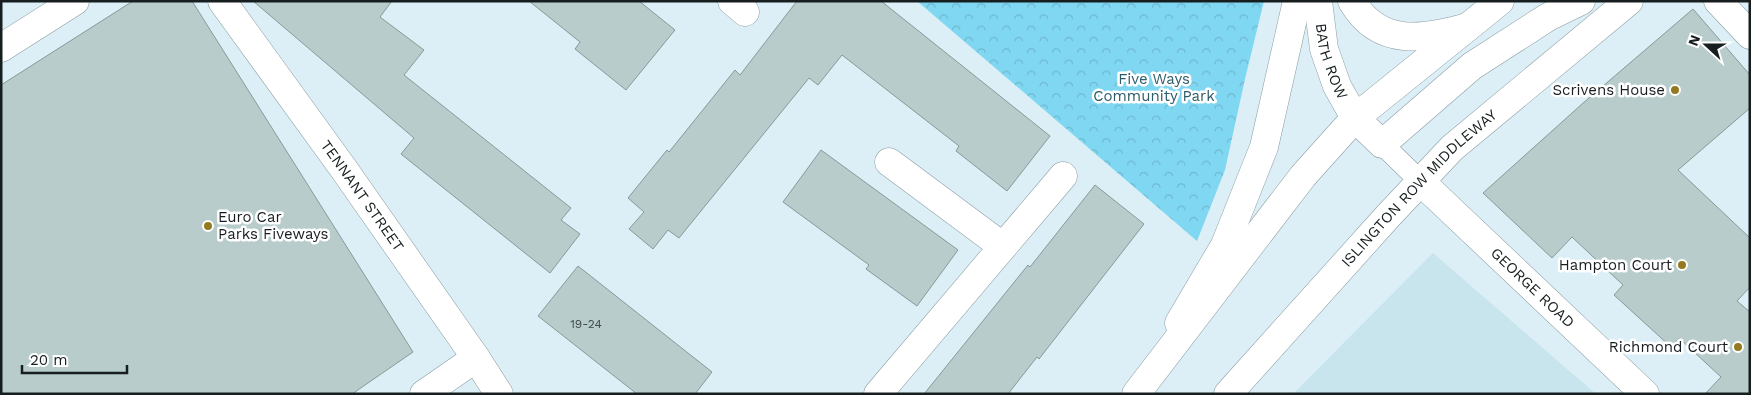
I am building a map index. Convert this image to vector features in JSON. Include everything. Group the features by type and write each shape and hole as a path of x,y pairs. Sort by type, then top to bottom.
{"main road":[{"path":"1,48 75,1"},
{"name":"TENNANT STREET","path":"222,1 343,168 476,358 499,394"},
{"path":"1139,390 1225,244 1264,147 1297,1"},
{"name":"BATH ROW","path":"1318,1 1324,49 1337,86 1356,118 1382,144"},
{"path":"1352,1 1358,10 1377,28 1402,37 1437,36 1468,27"},
{"path":"1139,390 1303,176 1356,118 1500,1"},
{"path":"1382,144 1472,66 1548,17 1581,1"},
{"name":"ISLINGTON ROW MIDDLEWAY","path":"1228,394 1452,148 1629,1"},
{"path":"1718,1 1750,35"},
{"path":"889,162 1002,246"},
{"path":"878,394 1063,176"},
{"name":"GEORGE ROAD","path":"1420,181 1645,394"},
{"path":"424,394 476,358"}],"lane":[{"path":"1382,144 1420,181"}],"shaded area":[{"path":"1433,253 1596,394 1293,394"}],"green space":[{"name":"Five Ways Community Park","path":"917,1 1264,1 1225,170 1197,241"}],"building":[{"name":"Euro Car Parks Fiveways","path":"133,1 192,1 413,352 352,394 1,394 1,85"},
{"path":"253,1 392,1 380,17 424,50 404,75 571,208 561,220 580,234 550,273 401,154 414,138"},
{"path":"529,1 639,1 675,30 626,90 575,49 580,42"},
{"path":"797,1 881,1 1050,136 1007,191 956,151 959,146 842,55 818,85 809,78 679,238 668,230 653,249 629,229 644,212 628,198 667,150 669,152 735,70 740,75"},
{"path":"1693,9 1750,75 1750,108 1678,170 1750,238 1750,287 1737,301 1750,312 1750,394 1705,394 1721,377 1679,338 1671,347 1614,295 1623,285 1572,237 1552,258 1483,193 1582,104"},
{"path":"821,150 958,250 917,306 866,269 869,265 783,202"},
{"path":"1095,185 1144,224 1039,359 1037,357 1008,394 924,394 1028,265 1030,267"},
{"path":"578,266 712,372 695,394 637,394 538,316"}],"place":[{"name":"Scrivens House","path":"1675,90"},
{"name":"Euro Car Parks Fiveways","path":"208,226"},
{"name":"Hampton Court","path":"1682,265"},
{"name":"Richmond Court","path":"1738,347"}]}
